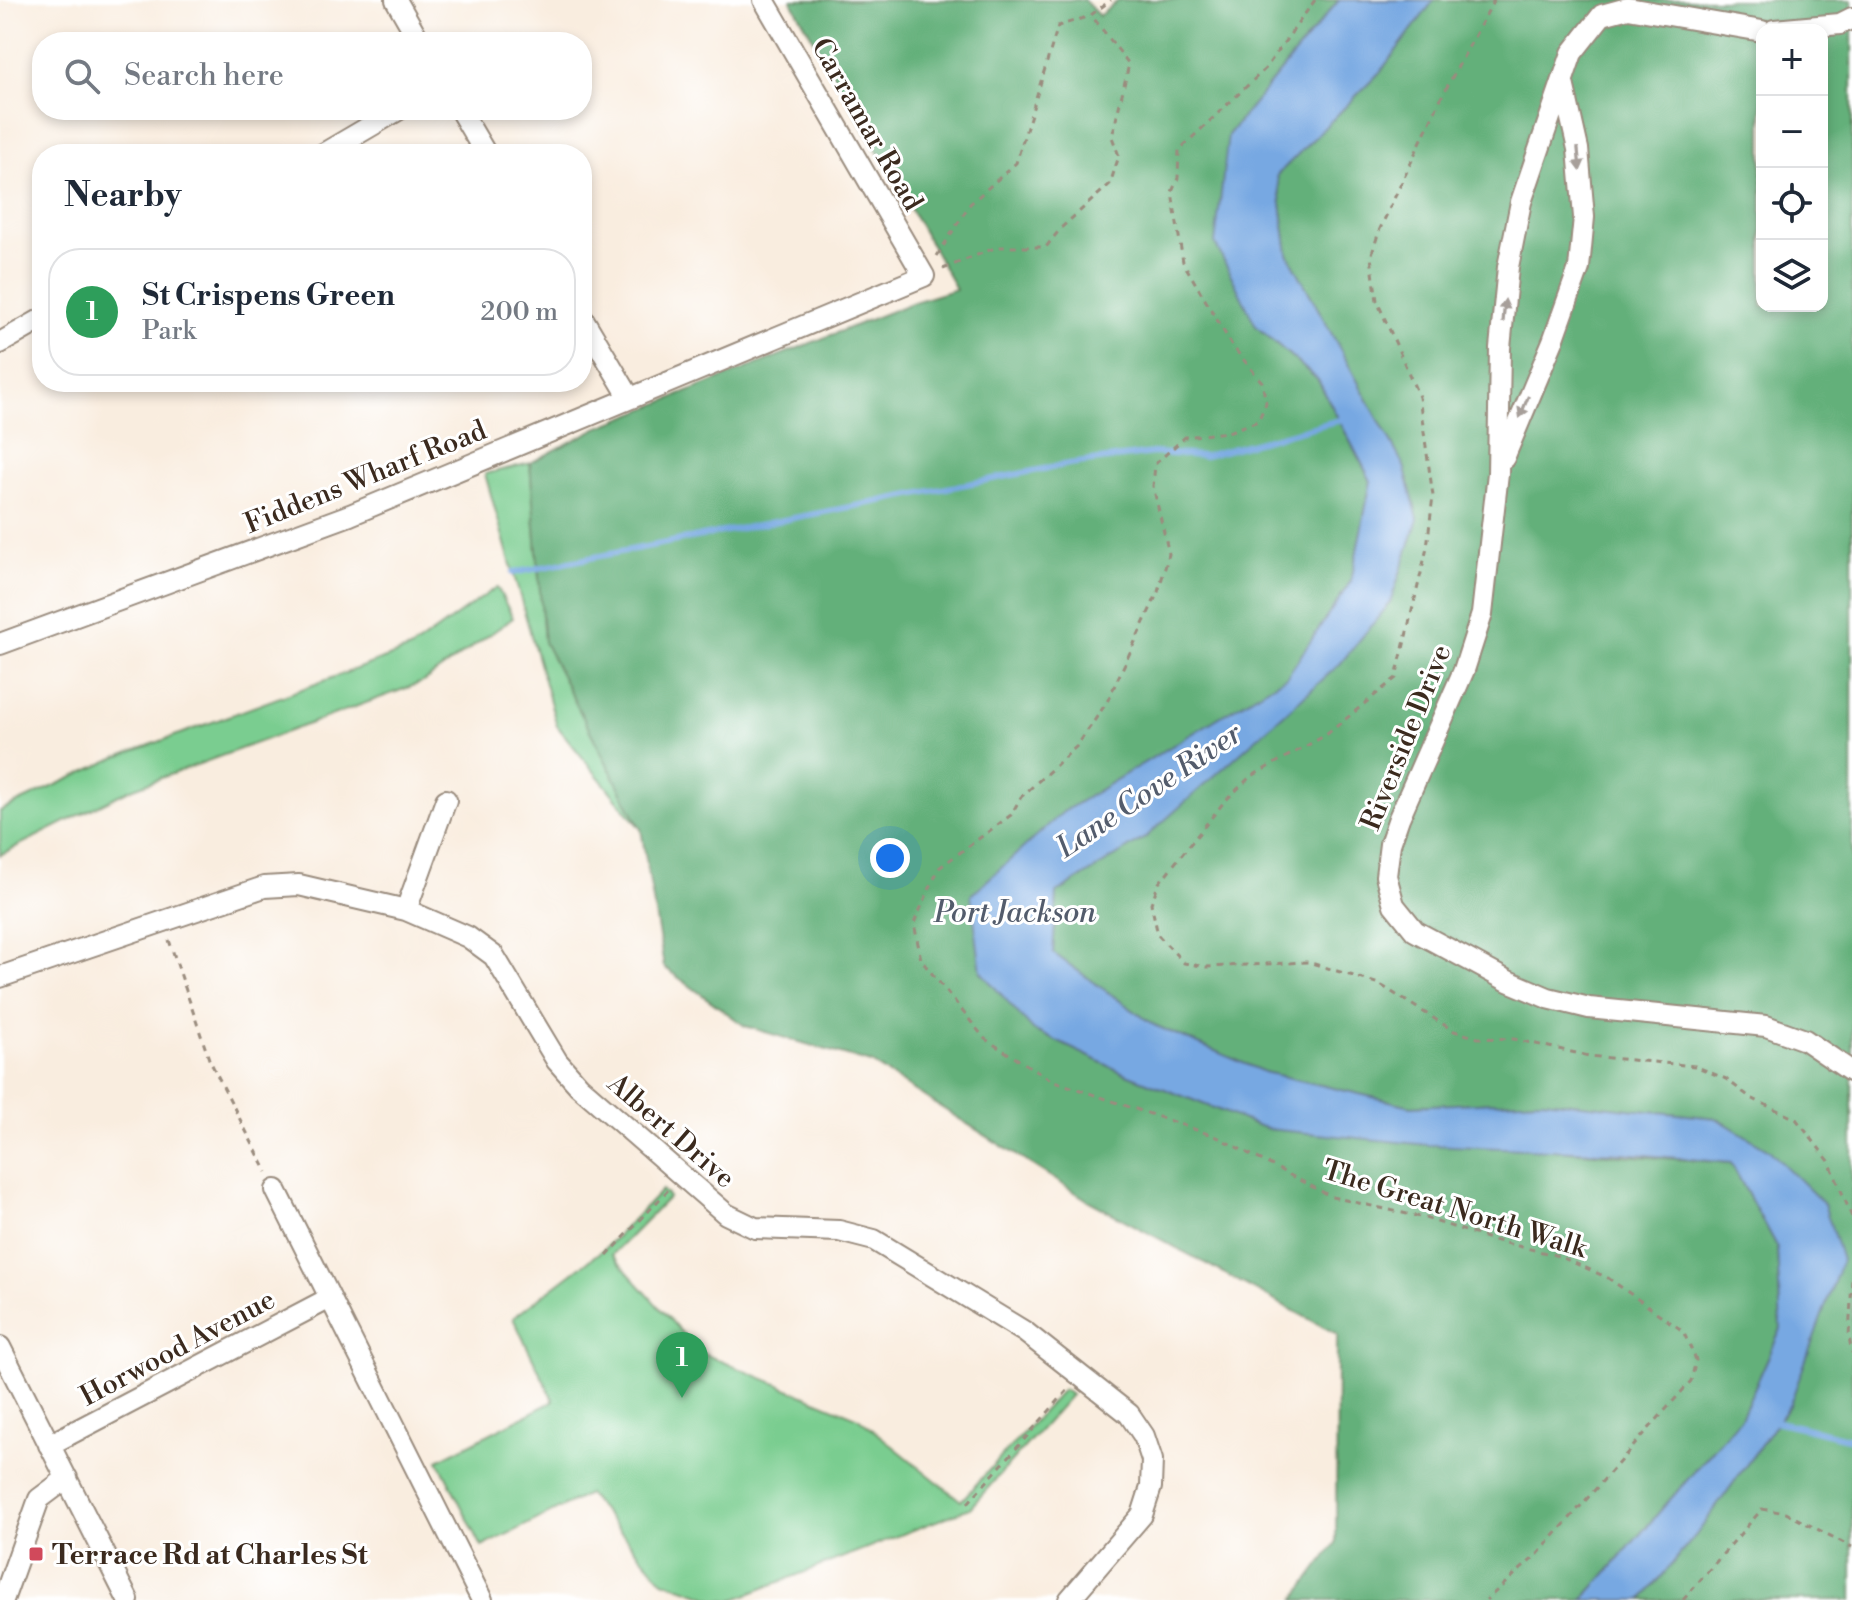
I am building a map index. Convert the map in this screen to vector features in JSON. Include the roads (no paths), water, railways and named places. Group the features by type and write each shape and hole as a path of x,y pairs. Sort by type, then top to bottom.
{"street":[{"path":"396,0 414,32"},
{"name":"Carramar Road","path":"764,0 924,276"},
{"name":"Riverside Drive","path":"1756,30 1628,8 1602,15 1572,53 1521,202 1508,267 1500,348 1498,473 1478,629 1390,844 1386,876 1394,905 1415,931 1485,971 1548,998 1589,1008 1766,1026 1805,1040 1852,1072"},
{"path":"1828,25 1852,18"},
{"name":"Riverside Drive","path":"1498,473 1553,341 1579,268 1584,217 1578,149 1563,82"},
{"path":"340,144 381,120"},
{"path":"466,120 480,144"},
{"name":"Fiddens Wharf Road","path":"0,644 350,515 924,276"},
{"path":"0,343 32,325"},
{"path":"592,334 630,398"},
{"path":"406,910 446,800"},
{"name":"Albert Drive","path":"0,977 264,887 287,886 406,910 468,937 494,956 557,1061 579,1086 726,1214 755,1228 839,1231 874,1240 1025,1332 1129,1414 1144,1436 1152,1460 1142,1515 1069,1600"},
{"path":"276,1190 482,1600"},
{"name":"Horwood Avenue","path":"49,1445 330,1298"},
{"path":"0,1347 128,1600"},
{"path":"3,1600 39,1499 67,1478"}],"water":[{"name":"Port Jackson","path":"1339,0 1434,0 1380,72 1277,175 1288,254 1404,466 1418,519 1390,603 1340,664 1146,837 1057,893 1053,953 1154,1025 1264,1072 1411,1106 1542,1100 1716,1118 1769,1150 1824,1204 1842,1260 1790,1404 1696,1535 1642,1600 1583,1600 1741,1418 1781,1329 1777,1248 1731,1163 1624,1153 1428,1145 1267,1129 1124,1073 1033,1030 981,972 971,895 1063,812 1287,676 1351,581 1371,481 1318,380 1256,326 1215,243 1228,135"}],"waterway":[{"path":"513,573 1069,464 1153,453 1205,456 1347,418"},
{"path":"1770,1420 1852,1439"}],"place":[{"name":"St Crispens Green","path":"682,1398"},
{"name":"Terrace Rd at Charles St","path":"36,1554"}],"water label":[{"name":"Lane Cove River","path":"1149,790"}]}
